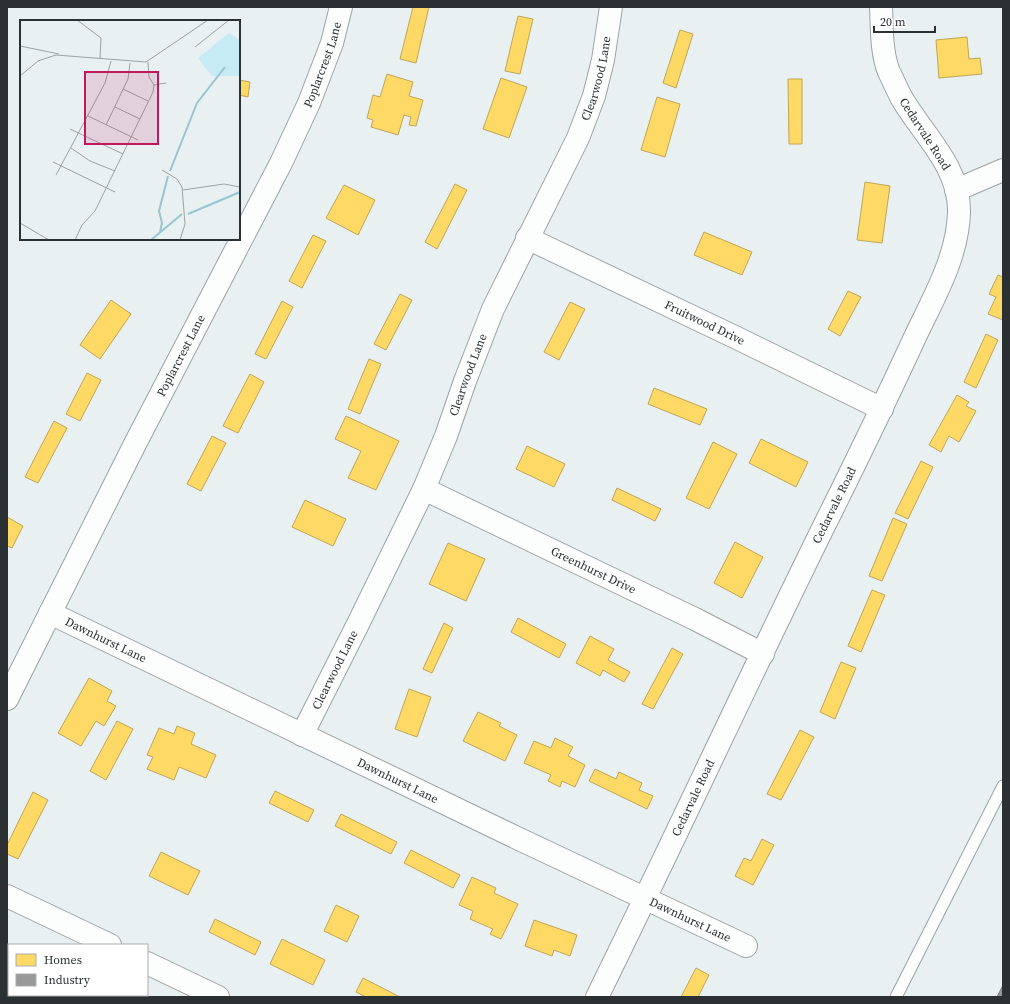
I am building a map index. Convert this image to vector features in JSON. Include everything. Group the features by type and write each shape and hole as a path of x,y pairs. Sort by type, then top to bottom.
{"street":[{"name":"Poplarcrest Lane","path":"7,700 136,442 281,163 309,103 332,43 341,7"},
{"name":"Clearwood Lane","path":"302,735 424,489 446,436 465,380 493,309 578,138 594,96 603,60 611,7"},
{"name":"Cedarvale Road","path":"597,997 822,530 882,409 941,282 953,250 959,226 959,207 956,190 950,172 936,147 902,98 888,68 883,47 881,7"},
{"path":"956,190 1003,170"},
{"name":"Fruitwood Drive","path":"527,238 882,409"},
{"name":"Greenhurst Drive","path":"424,489 688,616 763,654"},
{"name":"Dawnhurst Lane","path":"50,613 302,735 746,946"},
{"path":"7,896 108,944"},
{"path":"148,963 218,997"}],"lane":[{"path":"896,997 1003,786"}],"building: Homes":[{"path":"413,7 429,7 416,63 400,59"},
{"path":"518,16 533,19 520,74 505,71"},
{"path":"680,30 693,34 676,88 663,83"},
{"path":"967,37 969,59 980,58 982,74 939,78 936,40"},
{"path":"387,74 413,82 409,96 423,100 416,126 409,125 411,117 404,115 398,135 371,127 373,120 367,118 373,95 380,97"},
{"path":"501,78 527,87 509,138 483,129"},
{"path":"788,79 802,79 802,144 789,144"},
{"path":"240,80 250,82 248,97 240,95"},
{"path":"657,97 680,104 665,157 641,150"},
{"path":"865,182 890,186 882,243 857,240"},
{"path":"455,184 467,190 437,249 425,242"},
{"path":"344,185 375,200 358,235 326,218"},
{"path":"704,232 752,252 742,275 694,255"},
{"path":"313,235 326,241 302,288 289,281"},
{"path":"998,275 1003,277 1003,320 988,314 996,297 989,294"},
{"path":"848,291 861,297 840,336 828,329"},
{"path":"400,294 412,300 386,350 374,344"},
{"path":"111,300 131,314 100,359 80,345"},
{"path":"282,301 293,307 266,359 255,354"},
{"path":"570,302 585,309 559,360 544,352"},
{"path":"986,334 998,340 976,388 964,382"},
{"path":"369,359 381,364 360,414 348,409"},
{"path":"87,373 101,380 80,421 66,414"},
{"path":"250,374 264,382 238,433 223,426"},
{"path":"654,388 707,409 700,425 648,404"},
{"path":"957,395 969,402 966,406 976,411 959,442 949,436 941,452 929,445"},
{"path":"346,416 399,441 376,490 348,478 361,451 335,439"},
{"path":"54,421 67,428 38,483 25,477"},
{"path":"212,436 226,443 201,491 187,484"},
{"path":"761,439 808,462 796,487 749,463"},
{"path":"713,442 737,454 709,509 686,498"},
{"path":"527,446 565,464 554,487 516,469"},
{"path":"921,461 933,467 908,519 895,513"},
{"path":"617,488 661,509 655,521 612,500"},
{"path":"305,500 346,519 333,546 292,527"},
{"path":"7,517 23,526 12,548 7,546"},
{"path":"893,518 907,524 882,581 869,576"},
{"path":"735,542 763,557 742,598 714,583"},
{"path":"448,543 485,559 466,601 429,584"},
{"path":"872,590 885,595 861,652 848,646"},
{"path":"518,618 566,644 559,658 511,632"},
{"path":"444,623 453,628 432,673 423,669"},
{"path":"590,636 614,649 608,660 630,672 624,682 603,670 600,676 576,663"},
{"path":"672,648 683,654 653,709 642,704"},
{"path":"841,662 856,668 835,719 820,712"},
{"path":"89,678 112,691 107,701 116,706 104,726 96,721 81,746 58,733"},
{"path":"409,689 431,697 417,737 395,729"},
{"path":"478,712 501,723 499,726 517,735 505,761 463,741"},
{"path":"117,721 133,729 106,780 90,771"},
{"path":"177,726 195,733 191,744 216,755 206,778 179,767 174,780 147,769 153,757 147,755 159,728 174,734"},
{"path":"800,730 814,737 781,800 767,794"},
{"path":"555,738 573,747 568,756 585,765 575,787 562,781 560,787 548,781 551,775 524,763 534,741 551,748"},
{"path":"595,769 616,779 619,772 642,783 639,790 653,796 647,809 589,781"},
{"path":"275,791 314,810 308,822 269,803"},
{"path":"33,792 48,800 18,859 7,854 7,845"},
{"path":"341,814 397,842 391,854 335,826"},
{"path":"762,839 774,845 753,885 735,876 744,858 751,861"},
{"path":"411,850 460,875 453,888 404,863"},
{"path":"161,852 200,871 188,895 149,876"},
{"path":"472,877 496,888 494,893 518,904 501,939 490,934 493,929 470,919 473,911 459,905"},
{"path":"336,905 359,916 347,942 324,931"},
{"path":"215,919 261,942 255,955 209,932"},
{"path":"534,920 577,935 570,956 554,950 552,956 525,946"},
{"path":"282,939 325,960 313,985 270,964"},
{"path":"696,968 709,975 698,997 681,997"},
{"path":"363,978 400,997 366,997 356,992"}],"building: Industry":[{"path":"1003,985 1003,997 997,997"}]}
